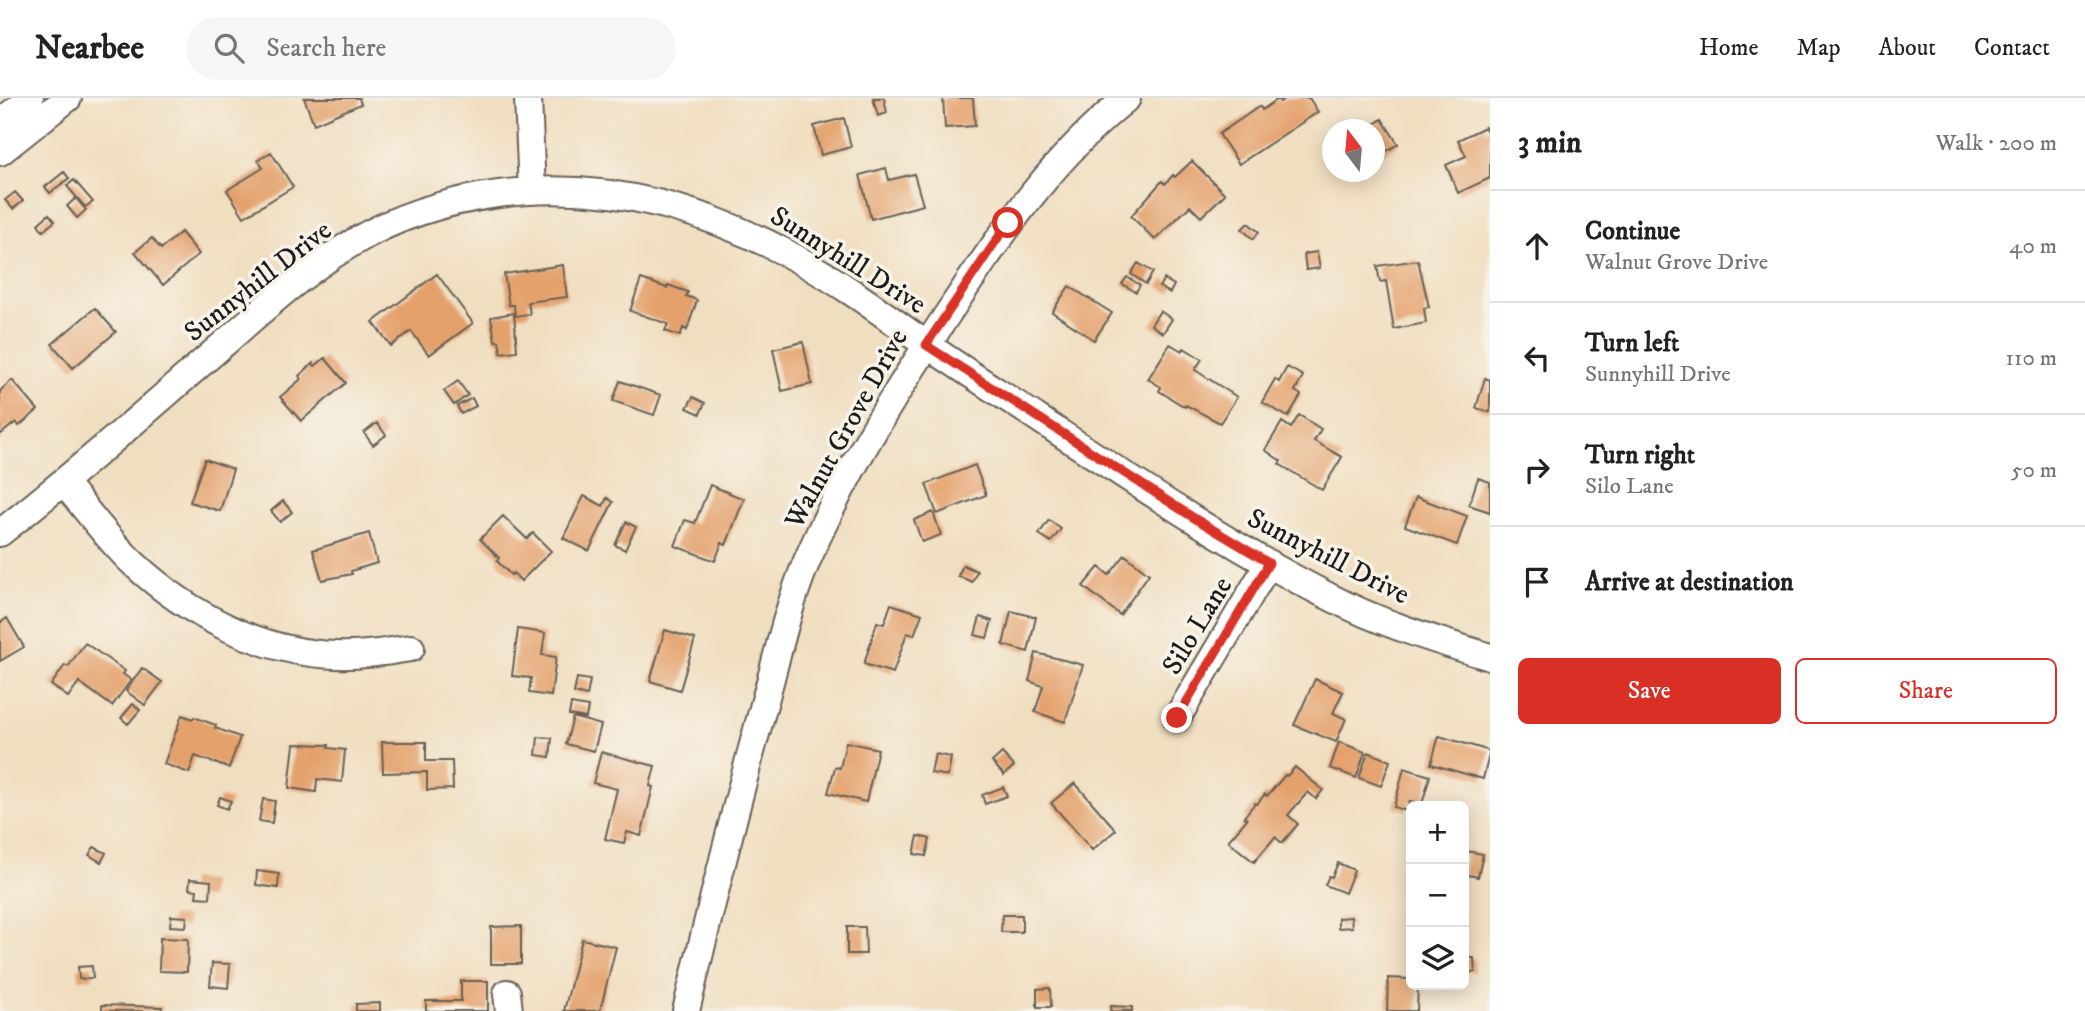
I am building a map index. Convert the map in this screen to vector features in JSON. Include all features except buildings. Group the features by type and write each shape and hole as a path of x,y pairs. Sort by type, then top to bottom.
{"street":[{"path":"0,123 30,98"},
{"path":"0,152 68,98"},
{"path":"528,98 532,191"},
{"name":"Walnut Grove Drive","path":"686,1011 732,819 785,630 807,559 835,498 926,345 1016,212 1041,181 1118,100"},
{"name":"Sunnyhill Drive","path":"0,533 64,483 272,302 333,256 367,235 409,215 453,201 490,194 532,191 591,192 643,199 694,212 738,228 841,285 926,345 1194,518 1269,563 1373,617 1490,657"},
{"path":"64,483 135,565 170,594 209,618 253,639 297,651 335,656 411,648"},
{"name":"Silo Lane","path":"1177,718 1269,563"}],"route":[{"path":"1008,223 926,345 1194,518 1269,563 1177,718"}]}
